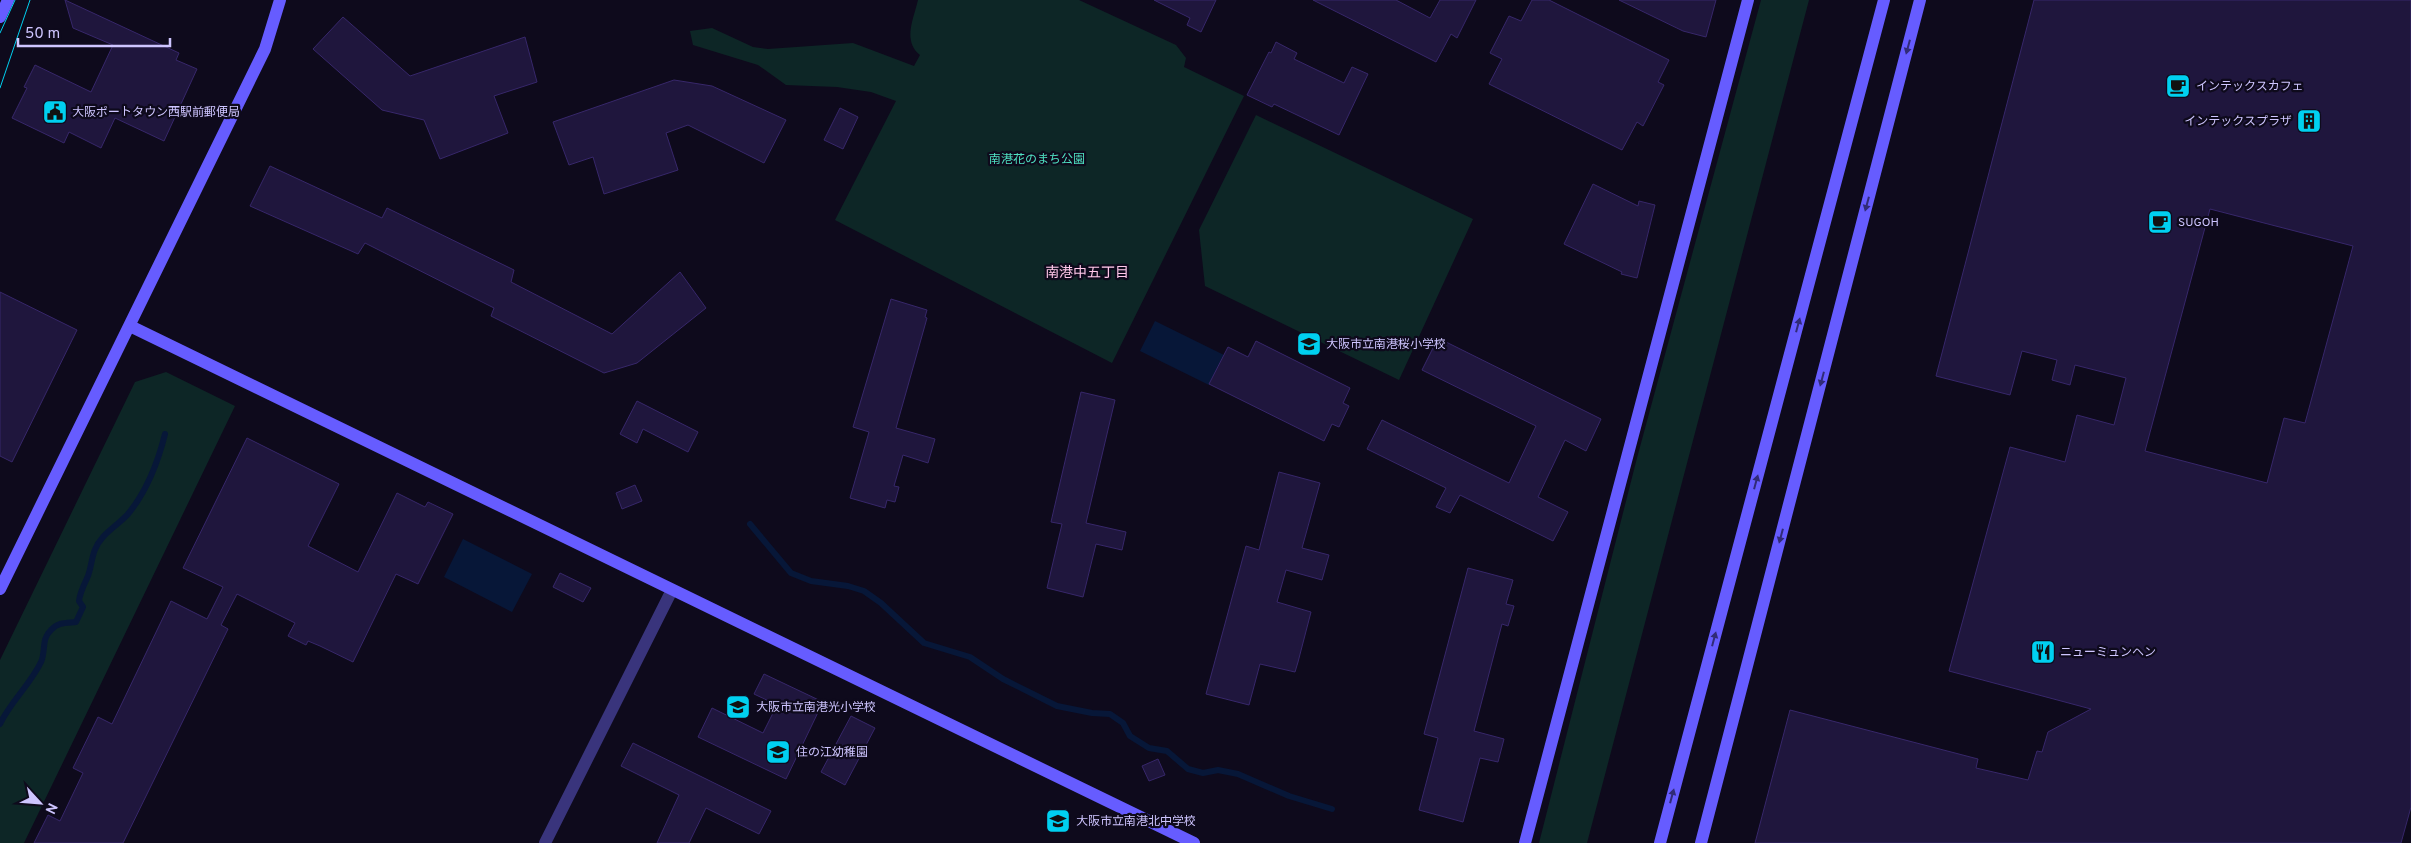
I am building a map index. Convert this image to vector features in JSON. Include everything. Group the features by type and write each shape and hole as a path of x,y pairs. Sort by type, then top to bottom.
{"street":[{"path":"0,17 8,0"},
{"path":"0,589 265,49 280,0"},
{"path":"1525,843 1748,0"},
{"path":"1660,843 1884,0"},
{"path":"1701,843 1920,0"},
{"path":"130,326 1194,843"},
{"path":"545,843 672,590"}],"green space":[{"name":"南港花のまち公園","path":"918,0 1079,0 1176,45 1186,58 1184,67 1244,96 1112,363 835,220 896,101 871,92 837,87 786,85 758,65 693,45 690,31 712,28 753,47 768,49 853,43 914,66 920,55 915,49 910,36"},
{"path":"1761,0 1809,0 1587,843 1539,843 1637,458"},
{"path":"1256,115 1473,219 1399,380 1205,286 1199,230"},
{"path":"166,372 235,406 24,843 0,843 0,660 135,382"}],"water":[{"path":"1155,321 1224,355 1209,385 1140,351"},
{"path":"463,539 532,574 512,612 444,577"}],"building":[{"path":"65,0 179,53 176,60 197,69 164,141 115,118 101,148 69,132 64,143 12,118 27,88 24,87 35,65 91,92 113,45 73,28"},
{"path":"1154,0 1216,0 1201,32 1187,25 1190,18"},
{"path":"1313,0 1396,0 1430,18 1440,0 1476,0 1457,38 1451,34 1436,62"},
{"path":"1532,0 1549,0 1669,60 1658,82 1664,85 1643,126 1637,122 1622,150 1489,84 1502,59 1490,53 1509,16 1521,21"},
{"path":"1619,0 1716,0 1706,37 1683,31"},
{"path":"2034,0 2411,0 2411,807 2401,843 1755,843 1790,710 1978,759 1976,768 2028,780 2037,751 2042,752 2048,732 2091,709 1949,671 2010,447 2065,462 2077,415 2114,425 2126,378 2075,365 2070,385 2052,380 2057,360 2022,351 2010,395 1936,376","holes":["2210,209 2353,246 2305,423 2284,418 2267,483 2145,451"]},
{"path":"343,17 410,76 525,37 537,82 494,96 508,133 440,159 424,120 382,110 313,49"},
{"path":"1276,42 1297,53 1294,59 1344,83 1352,67 1368,74 1339,135 1274,104 1272,107 1247,95"},
{"path":"674,80 712,86 786,120 764,163 688,125 666,133 678,170 604,194 593,157 569,165 553,122"},
{"path":"840,108 858,117 843,149 824,140"},
{"path":"270,166 382,218 387,208 514,270 511,282 612,334 680,272 706,308 637,363 604,373 491,316 494,308 365,243 358,254 250,206"},
{"path":"1593,184 1638,206 1639,201 1655,205 1637,278 1621,274 1622,272 1564,244"},
{"path":"0,292 77,330 12,462 0,456"},
{"path":"891,299 927,310 925,317 927,318 896,428 935,439 928,463 903,455 894,486 899,487 895,502 887,500 885,508 850,498 869,432 853,427"},
{"path":"1438,338 1601,419 1586,451 1565,440 1538,497 1568,512 1553,541 1460,495 1450,513 1436,507 1446,488 1367,449 1382,420 1509,483 1536,426 1422,370"},
{"path":"1256,341 1350,388 1343,403 1349,406 1339,427 1332,424 1324,441 1209,384 1228,347 1248,357"},
{"path":"1081,392 1115,400 1086,523 1126,532 1122,550 1096,544 1083,597 1047,588 1062,524 1051,522"},
{"path":"637,401 698,432 688,452 643,429 637,443 620,434"},
{"path":"247,438 339,484 308,546 358,572 397,493 425,507 428,502 453,514 418,584 396,574 353,662 308,641 306,645 288,636 295,623 237,594 221,625 228,629 123,843 34,843 48,815 60,821 83,773 73,768 98,717 112,724 171,601 207,619 223,587 183,568"},
{"path":"1279,472 1320,483 1302,548 1329,555 1322,580 1286,570 1277,602 1311,612 1298,662 1295,672 1260,664 1249,705 1206,694 1246,546 1259,550"},
{"path":"635,485 642,501 622,509 616,493"},
{"path":"1468,568 1513,580 1506,604 1514,606 1508,626 1502,624 1474,731 1504,739 1498,762 1480,758 1463,822 1419,810 1438,738 1424,734"},
{"path":"560,573 591,588 583,602 553,587"},
{"path":"764,674 823,702 786,779 698,737 712,708 763,733 777,705 754,694"},
{"path":"851,716 875,728 845,785 821,772"},
{"path":"633,743 771,811 759,834 706,808 689,843 657,843 679,795 621,766"},
{"path":"1158,759 1165,775 1149,781 1142,766"}],"waterway":[{"path":"0,724 41,662 48,634 59,624 76,622 83,607 79,601 80,595 88,576 96,547 106,534 128,514 141,496 155,466 165,434"},
{"path":"750,524 791,573 811,581 848,586 864,591 881,603 924,643 970,657 1003,679 1057,706 1092,713 1110,714 1123,723 1130,736 1149,748 1167,751 1188,769 1203,773 1218,770 1238,774 1289,796 1332,809"}],"tram line":[{"path":"0,33 15,0"},
{"path":"0,88 30,0"}],"place":[{"name":"インテックスカフェ","path":"2178,86"},
{"name":"大阪ポートタウン西駅前郵便局","path":"55,112"},
{"name":"インテックスプラザ","path":"2309,121"},
{"name":"SUGOH","path":"2160,222"},
{"name":"大阪市立南港桜小学校","path":"1309,344"},
{"name":"ニューミュンヘン","path":"2043,652"},
{"name":"大阪市立南港光小学校","path":"738,707"},
{"name":"住の江幼稚園","path":"778,752"},
{"name":"大阪市立南港北中学校","path":"1058,821"}],"district":[{"name":"南港中五丁目","path":"1087,272"}]}
